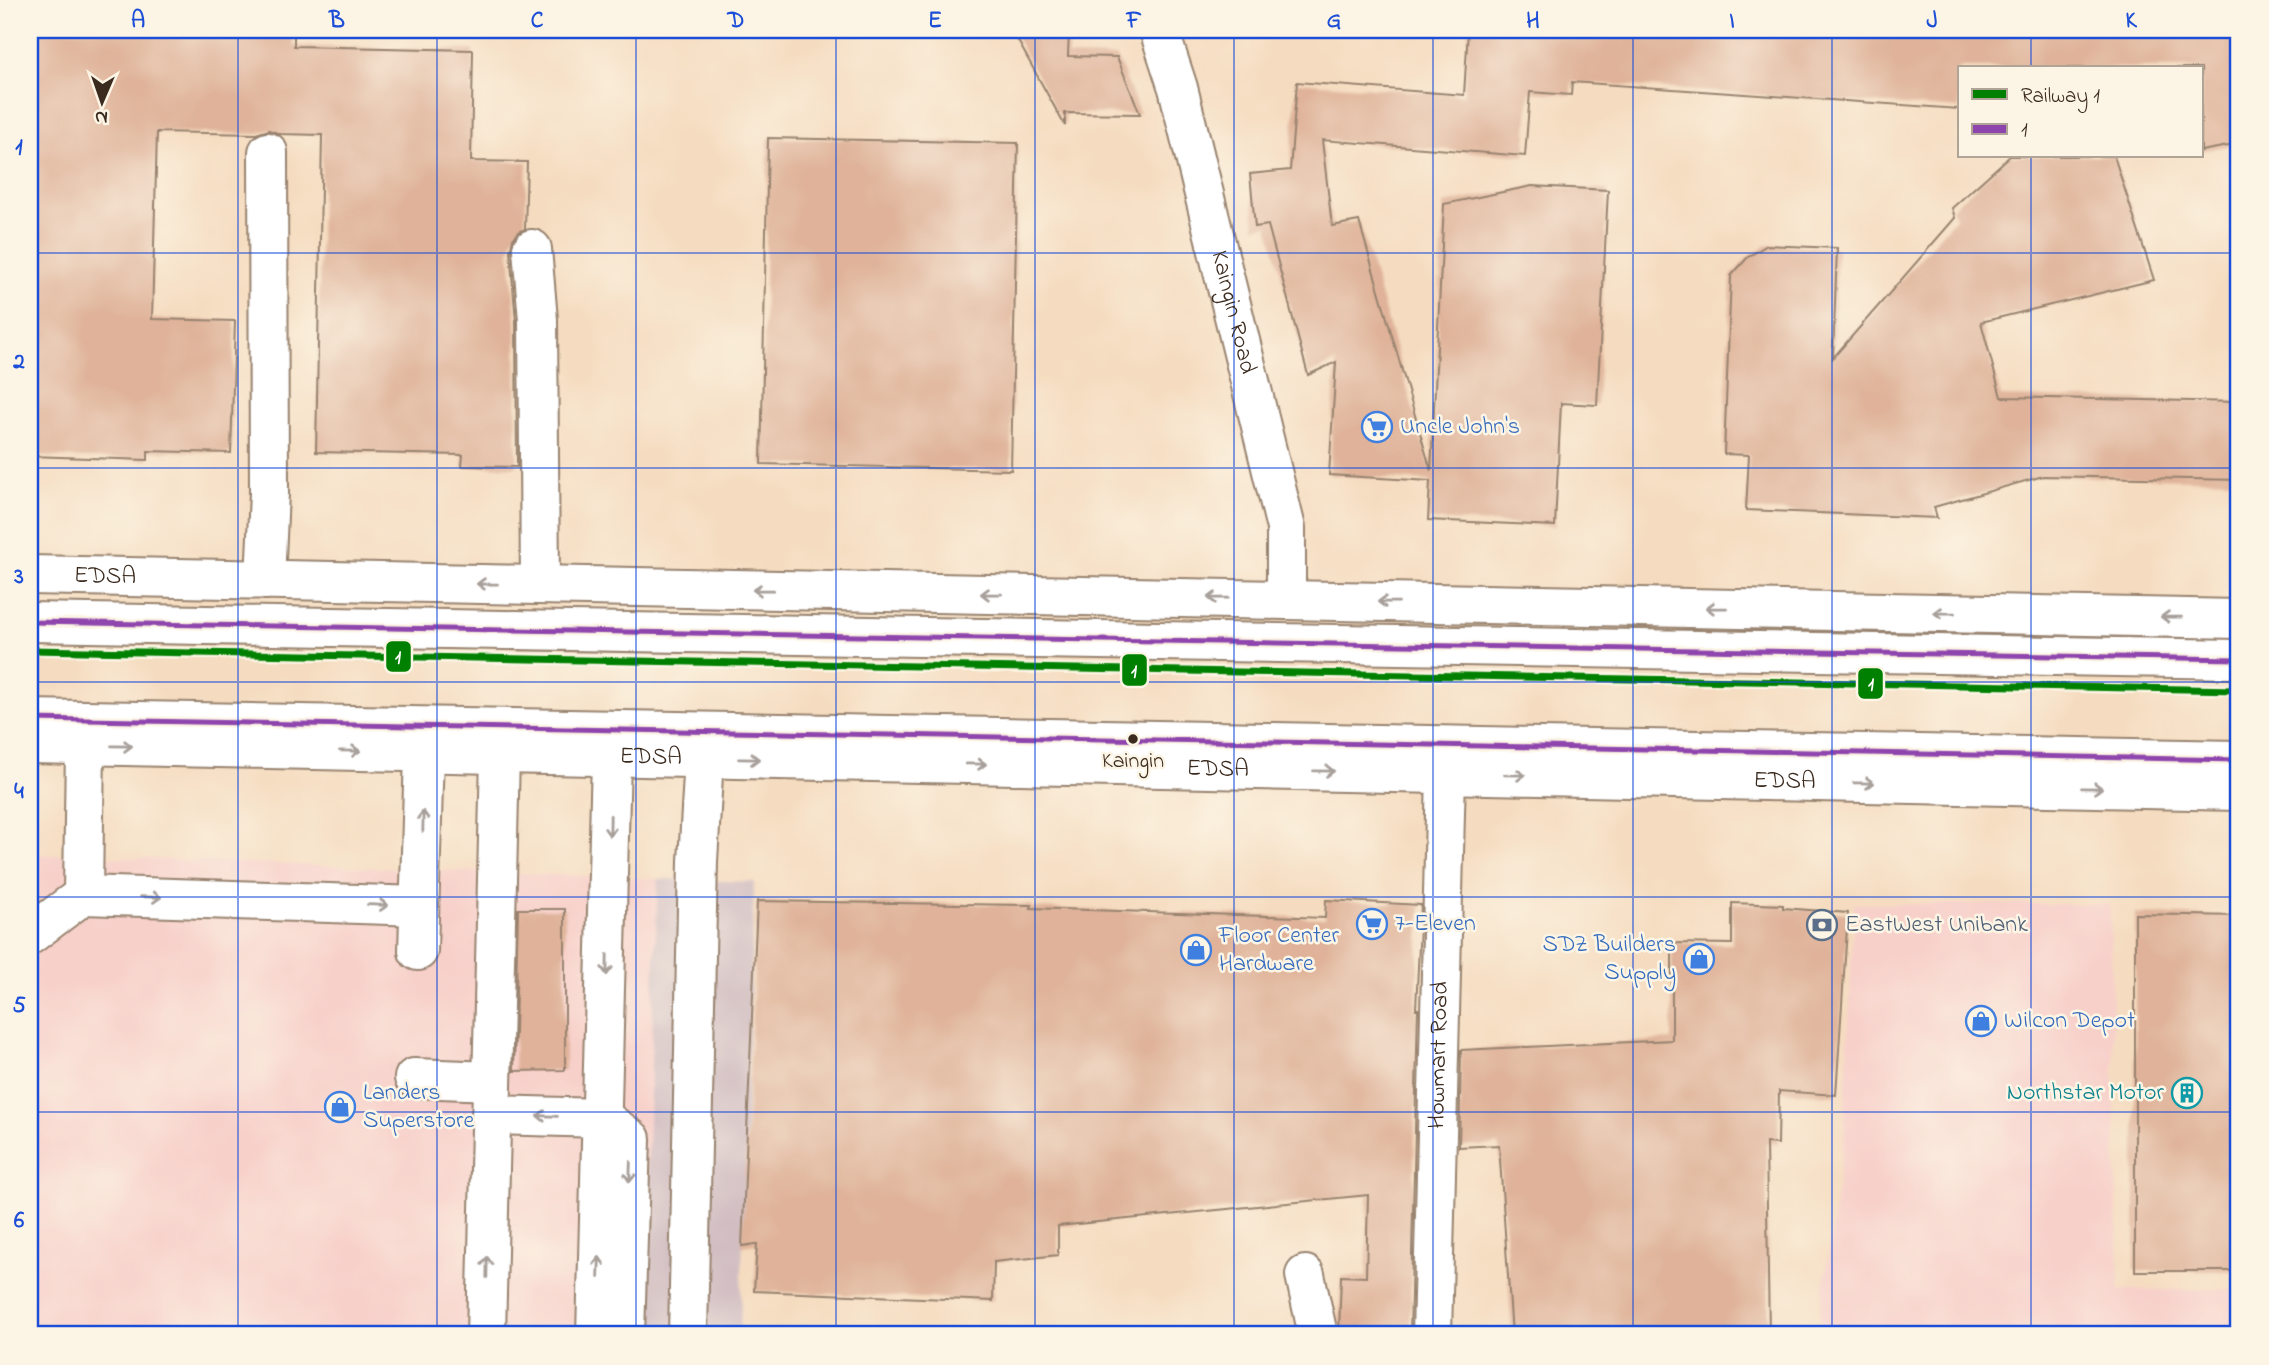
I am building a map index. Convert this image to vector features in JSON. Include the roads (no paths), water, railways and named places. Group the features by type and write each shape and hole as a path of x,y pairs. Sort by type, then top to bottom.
{"main road":[{"name":"Kaingin Road","path":"1159,30 1178,89 1286,528 1286,600"},
{"path":"265,580 269,493 268,152"},
{"path":"532,249 538,320 540,585"},
{"name":"EDSA","path":"30,575 2239,619"},
{"path":"30,622 2239,659"},
{"path":"30,719 2239,760"},
{"name":"EDSA","path":"30,744 2239,791"},
{"path":"83,895 85,745"},
{"path":"418,951 424,753"},
{"path":"485,1335 500,755"},
{"path":"596,1335 611,758"},
{"path":"688,1335 698,861 704,758"},
{"name":"Howmart Road","path":"1432,1335 1446,773"},
{"path":"30,935 83,895 419,906"},
{"path":"414,1077 492,1098 603,1118 631,1139 625,1335"},
{"path":"1305,1275 1318,1335"}],"rail line":[{"name":"1","path":"30,650 2239,690"}],"place":[{"name":"Uncle John's","path":"1377,427"},
{"name":"Kaingin","path":"1133,739"},
{"name":"7-Eleven","path":"1372,924"},
{"name":"EastWest Unibank","path":"1822,925"},
{"name":"Floor Center Hardware","path":"1196,950"},
{"name":"SDZ Builders Supply","path":"1699,959"},
{"name":"Wilcon Depot","path":"1981,1021"},
{"name":"Northstar Motor","path":"2187,1093"},
{"name":"Landers Superstore","path":"340,1107"}]}
